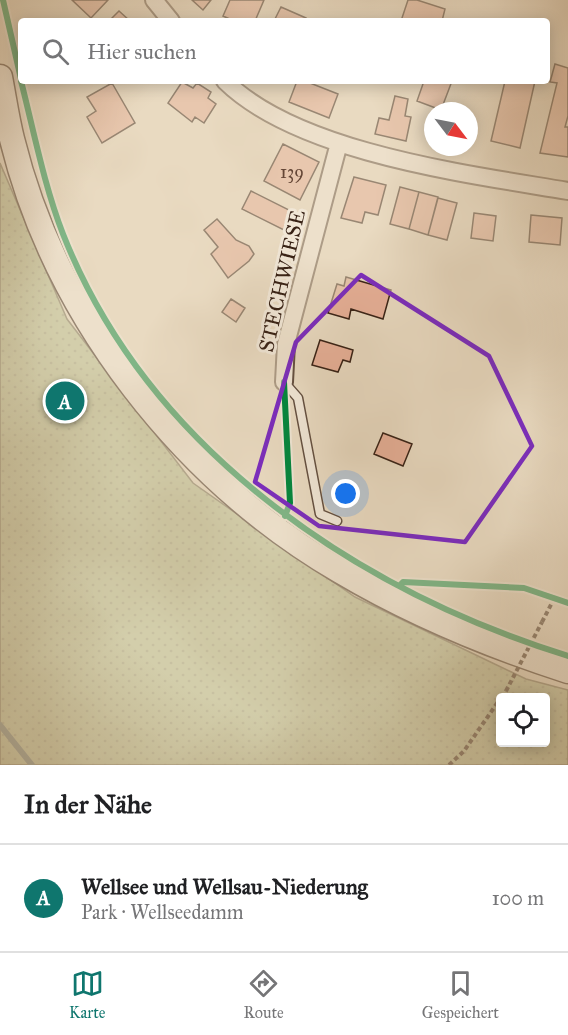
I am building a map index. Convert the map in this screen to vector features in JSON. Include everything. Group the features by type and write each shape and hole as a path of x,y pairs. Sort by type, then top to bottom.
{"main road":[{"path":"0,77 11,138 20,169 65,280 100,342 176,436 213,475 253,510 340,571 407,607 459,630 568,671"}],"street":[{"path":"154,0 169,18"},
{"path":"229,84 271,115 339,143 455,172 568,191"},
{"name":"STECHWIESE","path":"284,382 286,344 339,143"}],"lane":[{"name":"STECHWIESE","path":"284,382 298,398 320,514 337,521"}],"path":[{"path":"505,693 555,597"},
{"path":"449,765 464,751 496,705"}],"highlighted area":[{"path":"361,275 489,356 532,446 465,542 319,526 255,482 296,342"}],"green space":[{"path":"0,163 67,319 193,483 355,597 526,679 568,690 568,765 0,765"}],"building":[{"path":"72,0 108,0 91,18"},
{"path":"192,0 211,0 203,10"},
{"path":"230,0 264,0 256,18 223,16"},
{"path":"408,0 417,0 445,9 443,18 402,18"},
{"path":"281,7 306,18 276,18"},
{"path":"119,11 127,18 112,18"},
{"path":"555,64 568,68 568,116 565,127 568,127 568,157 540,153 557,83 550,82"},
{"path":"113,84 135,123 102,143 87,117 96,111 87,97"},
{"path":"181,84 193,88 199,84 211,92 208,98 216,104 204,123 195,117 192,122 168,103"},
{"path":"296,84 313,84 338,94 329,118 289,102"},
{"path":"423,84 451,84 444,102 424,104 417,101"},
{"path":"504,84 534,84 520,148 491,141"},
{"path":"395,96 408,99 405,116 411,117 406,141 375,134 379,118 389,120"},
{"path":"283,144 319,162 300,200 264,181"},
{"path":"354,177 386,185 378,215 365,212 362,223 341,218"},
{"path":"400,187 419,192 409,229 390,224"},
{"path":"251,191 293,212 284,230 242,209"},
{"path":"419,192 438,197 428,235 409,229"},
{"path":"438,198 457,203 447,240 428,235"},
{"path":"474,213 496,216 493,241 471,238"},
{"path":"531,215 562,218 560,245 529,242"},
{"path":"217,219 236,240 249,246 254,254 228,278 211,254 218,247 204,230"},
{"path":"346,277 391,290 383,319 351,309 349,319 328,313 337,284 344,286"},
{"path":"231,299 245,308 236,322 222,312"},
{"path":"320,340 353,350 350,362 343,360 338,372 312,365"},
{"path":"383,433 412,444 403,466 374,454"}],"waterway":[{"path":"0,725 32,765"}],"cycle path":[{"path":"3,0 18,66"},
{"path":"22,84 56,215 100,311 148,381 204,444 267,500 337,550 411,592 488,627 568,656"},
{"path":"284,382 290,503 285,516"},
{"path":"400,585 403,582 524,588 568,603"}],"place":[{"name":"Wellsee und Wellsau-Niederung","path":"65,401"}]}
